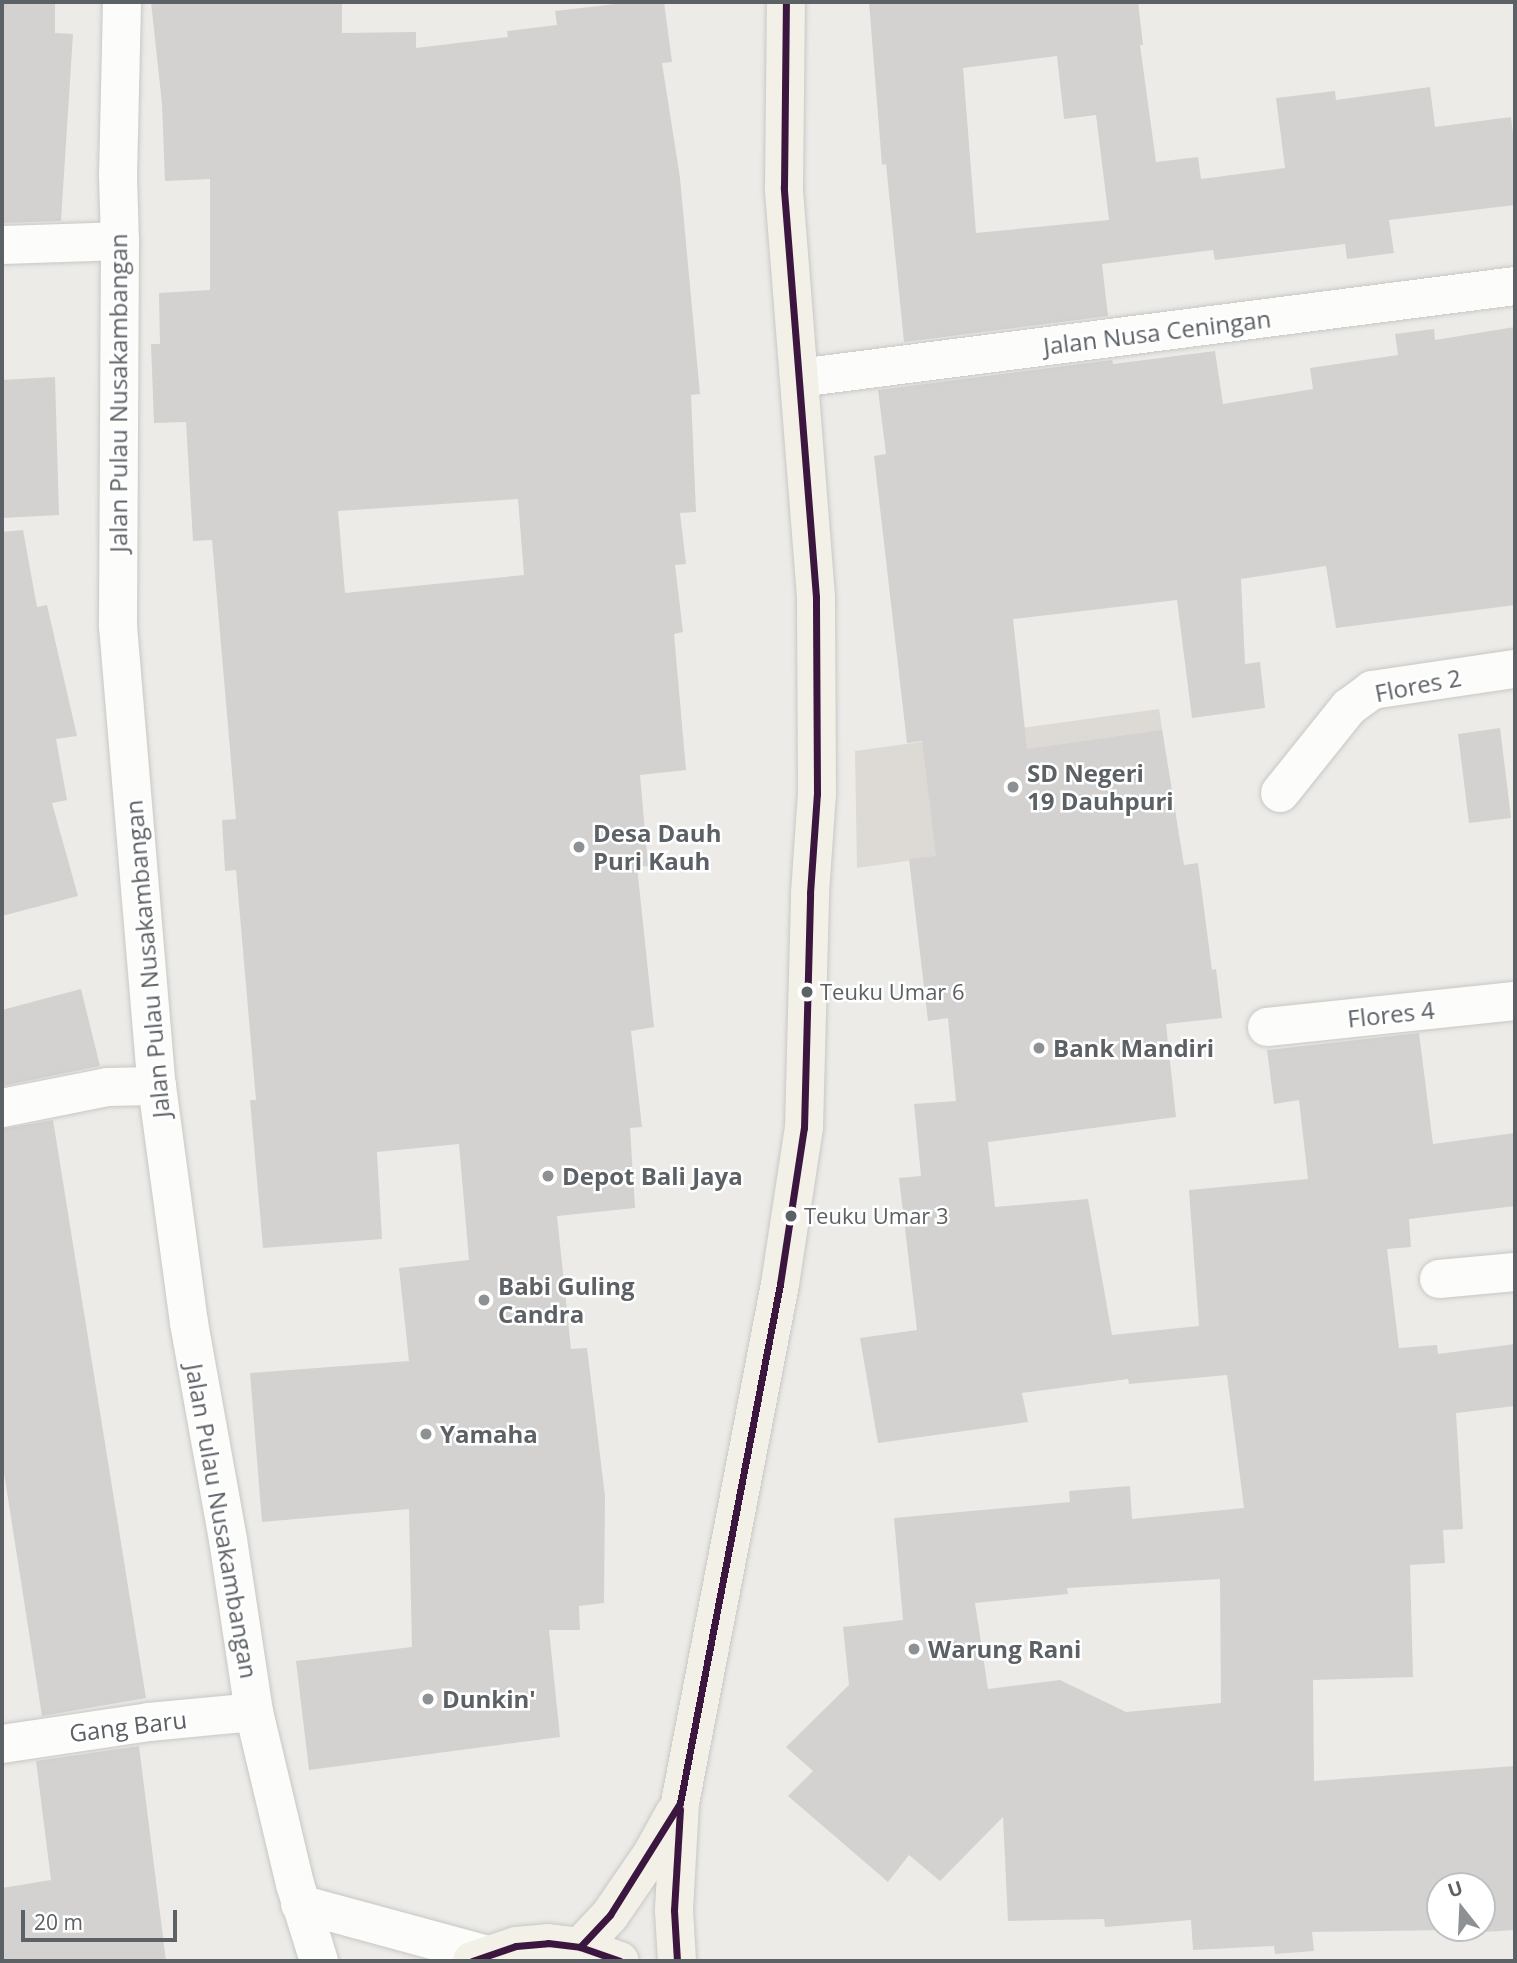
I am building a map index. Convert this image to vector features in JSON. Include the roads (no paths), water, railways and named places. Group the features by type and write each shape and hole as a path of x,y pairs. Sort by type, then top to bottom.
{"main road":[{"path":"677,1961 674,1910 680,1803 780,1284 804,1128 810,893 817,794 816,637 784,187 786,2"},
{"path":"580,1947 610,1915 680,1803"},
{"path":"478,1958 516,1946 548,1943 580,1947 620,1961"}],"street":[{"name":"Jalan Pulau Nusakambangan","path":"122,2 118,175 118,626 157,1086 189,1323 228,1540 254,1712 300,1904 319,1961"},
{"path":"2,245 120,241"},
{"name":"Jalan Nusa Ceningan","path":"799,378 1515,286"},
{"name":"Flores 2","path":"1280,793 1349,707 1372,690 1515,669"},
{"name":"Flores 4","path":"1267,1027 1515,1002"},
{"path":"2,1108 107,1087 157,1086"},
{"path":"1439,1279 1515,1272"},
{"name":"Gang Baru","path":"2,1744 149,1721 254,1712"},
{"path":"300,1904 478,1958"}],"place":[{"name":"SD Negeri 19 Dauhpuri","path":"1013,787"},
{"name":"Desa Dauh Puri Kauh","path":"579,847"},
{"name":"Teuku Umar 6","path":"807,992"},
{"name":"Bank Mandiri","path":"1039,1048"},
{"name":"Depot Bali Jaya","path":"548,1176"},
{"name":"Teuku Umar 3","path":"791,1216"},
{"name":"Babi Guling Candra","path":"484,1300"},
{"name":"Yamaha","path":"426,1434"},
{"name":"Warung Rani","path":"914,1649"},
{"name":"Dunkin'","path":"428,1699"}]}
